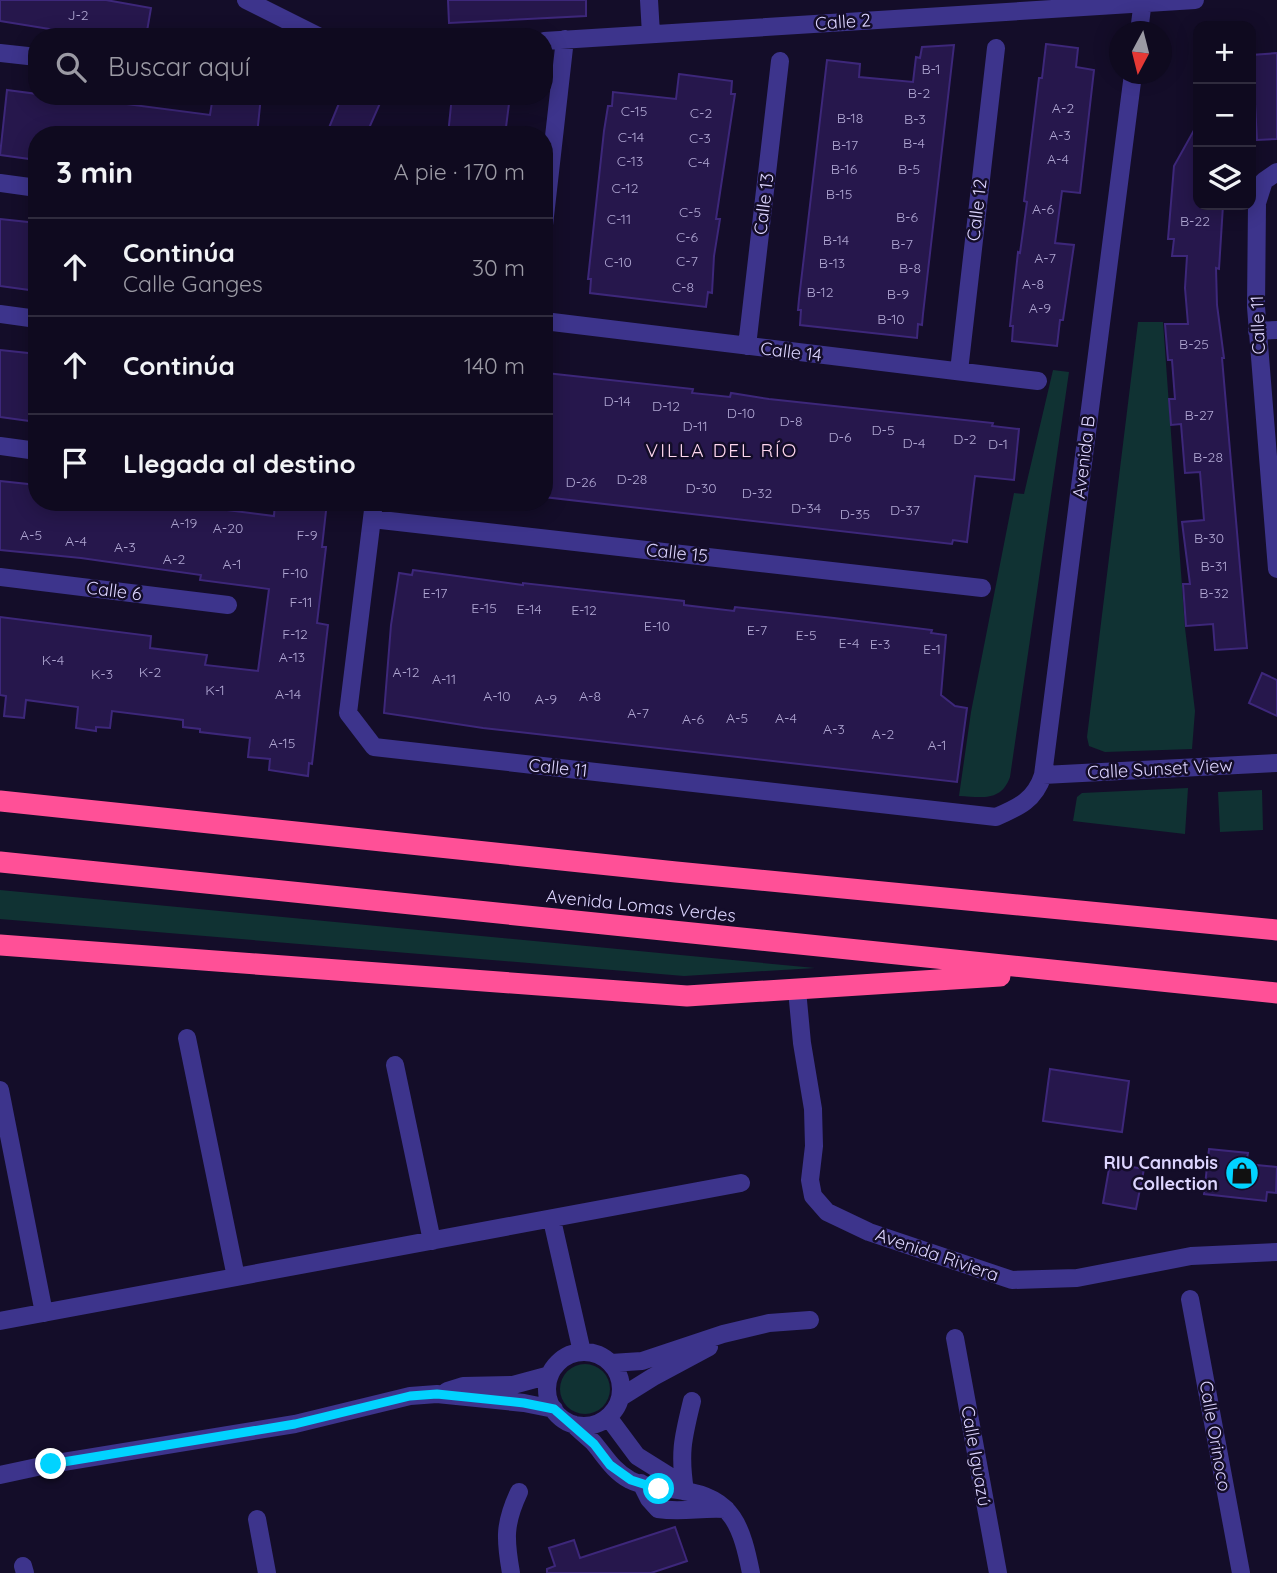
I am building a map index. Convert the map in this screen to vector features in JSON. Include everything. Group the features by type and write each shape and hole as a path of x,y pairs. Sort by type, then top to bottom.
{"highway":[{"path":"0,801 690,873 1277,930"},
{"name":"Avenida Lomas Verdes","path":"0,862 1277,993"},
{"path":"0,945 687,996 928,979 1073,973"}],"street":[{"path":"246,0 302,28"},
{"path":"649,0 651,34"},
{"name":"Calle 2","path":"553,40 1195,0"},
{"path":"1140,21 1142,2"},
{"path":"553,145 565,39"},
{"name":"Calle 12","path":"959,372 996,48"},
{"path":"0,53 28,56"},
{"name":"Calle 13","path":"747,346 780,61"},
{"name":"Avenida B","path":"996,817 1020,807 1032,797 1043,775 1132,84"},
{"name":"Calle 11","path":"1277,172 1264,181 1257,203 1257,331 1273,495 1277,569"},
{"path":"0,183 28,187"},
{"path":"0,314 28,318"},
{"name":"Calle 14","path":"553,322 1038,381"},
{"path":"1257,331 1277,330"},
{"path":"0,446 28,450"},
{"name":"Calle 11","path":"373,511 348,713 374,747 996,817"},
{"name":"Calle 15","path":"381,511 982,588"},
{"name":"Calle 6","path":"0,577 228,605"},
{"name":"Calle Sunset View","path":"1043,775 1277,763"},
{"name":"Avenida Riviera","path":"797,990 802,1043 813,1109 814,1146 810,1180 813,1196 827,1212 869,1232 1013,1280 1077,1278 1191,1256 1277,1252"},
{"path":"187,1038 236,1278"},
{"path":"395,1065 432,1241"},
{"path":"0,1090 44,1313"},
{"path":"0,1321 741,1183"},
{"path":"552,1220 582,1352"},
{"name":"Calle Orinoco","path":"1190,1299 1241,1573"},
{"path":"611,1363 642,1361 723,1334 769,1323 810,1320"},
{"path":"621,1397 706,1350 723,1334"},
{"name":"Calle Iguazú","path":"955,1338 998,1573"},
{"path":"573,1424 597,1424 616,1409 621,1397 618,1373 611,1363 590,1352 566,1357 556,1364 547,1386 548,1399 554,1409 562,1419 573,1424 594,1444 610,1465 631,1480 659,1489 711,1497 726,1509 738,1525 746,1544 751,1573"},
{"path":"437,1394 463,1386 513,1384 550,1375"},
{"path":"2,1474 295,1424 410,1396 437,1394 524,1403 554,1409"},
{"path":"685,1491 680,1461 692,1401"},
{"path":"608,1417 637,1456 669,1476 685,1491"},
{"path":"641,1483 658,1509 688,1512 711,1508 726,1509"},
{"path":"511,1573 505,1542 506,1527 519,1492"},
{"path":"257,1519 267,1573"}],"green space":[{"path":"1138,322 1163,322 1185,628 1195,711 1192,749 1105,752 1089,746 1087,737"},
{"path":"1053,370 1069,372 1010,777 996,794 983,797 959,796 971,712 1014,493 1024,494"},
{"path":"1188,788 1185,834 1073,821 1077,797 1082,793"},
{"path":"1262,790 1263,830 1220,832 1218,792"},
{"path":"0,890 815,968 684,976 0,919"},
{"path":"585,1364 602,1372 610,1389 602,1406 585,1414 568,1406 560,1389 568,1372"}],"building":[{"path":"0,0 106,0 151,8 148,28 43,28 0,21"},
{"path":"448,0 586,0 586,16 449,23"},
{"path":"1046,44 1078,48 1076,67 1094,70 1080,193 1062,191 1055,243 1074,245 1057,346 1012,341 1013,326 1010,326 1018,252 1020,253 1027,202 1024,201 1039,78 1042,78"},
{"path":"954,45 922,325 918,324 917,338 800,325 799,299 827,60 860,64 859,77 913,82 916,57 920,58 922,47"},
{"path":"1277,53 1277,139 1257,140 1256,55"},
{"path":"679,74 732,81 731,94 735,94 716,219 720,219 712,293 708,292 706,307 590,293 591,279 588,279 604,131 608,106 612,106 613,92 676,99"},
{"path":"7,90 28,93 28,105 134,105 210,115 212,105 260,105 258,126 28,126 28,159 0,155"},
{"path":"338,105 379,105 370,126 330,126"},
{"path":"451,105 509,105 506,126 449,126"},
{"path":"1193,132 1193,210 1223,210 1219,269 1216,268 1217,305 1224,358 1247,648 1215,650 1213,624 1186,626 1183,584 1190,584 1182,522 1204,520 1200,472 1185,473 1181,424 1171,425 1169,399 1175,399 1172,360 1168,360 1165,324 1188,324 1185,288 1187,256 1172,256 1174,239 1168,239 1174,166"},
{"path":"0,219 28,222 28,290 0,286"},
{"path":"0,350 28,353 28,421 0,417"},
{"path":"553,374 693,389 692,393 730,397 731,393 993,423 992,426 1019,429 1014,480 975,476 967,542 953,540 952,544 553,498"},
{"path":"0,481 28,484 28,511 235,511 274,516 274,511 326,511 322,547 326,547 317,623 328,625 312,764 309,763 308,776 269,770 270,759 248,757 250,738 200,732 200,729 183,727 183,720 112,711 110,728 96,727 96,731 76,728 78,707 26,700 24,718 4,716 6,696 0,695 0,617 151,636 150,648 207,655 205,665 258,671 269,589 200,580 201,575 0,550"},
{"path":"413,570 523,585 684,601 684,605 734,611 735,607 834,618 932,630 931,633 946,635 941,695 955,706 967,708 957,782 483,728 384,713 391,625 399,573 412,575"},
{"path":"1262,673 1277,680 1277,716 1249,703"},
{"path":"1050,1069 1129,1081 1122,1132 1043,1121"},
{"name":"RIU Cannabis Collection","path":"1209,1149 1248,1153 1246,1164 1277,1167 1276,1193 1267,1192 1266,1201 1204,1194"},
{"path":"1110,1163 1144,1169 1136,1209 1103,1203"},
{"path":"675,1527 687,1561 651,1573 547,1573 547,1569 555,1566 549,1548 574,1540 580,1558"}],"place":[{"name":"RIU Cannabis Collection","path":"1242,1173"}],"district":[{"name":"VILLA DEL RÍO","path":"722,450"}],"route":[{"path":"51,1464 295,1424 410,1396 437,1394 524,1403 554,1409 562,1419 573,1424 594,1444 610,1465 631,1480 659,1489"}]}
